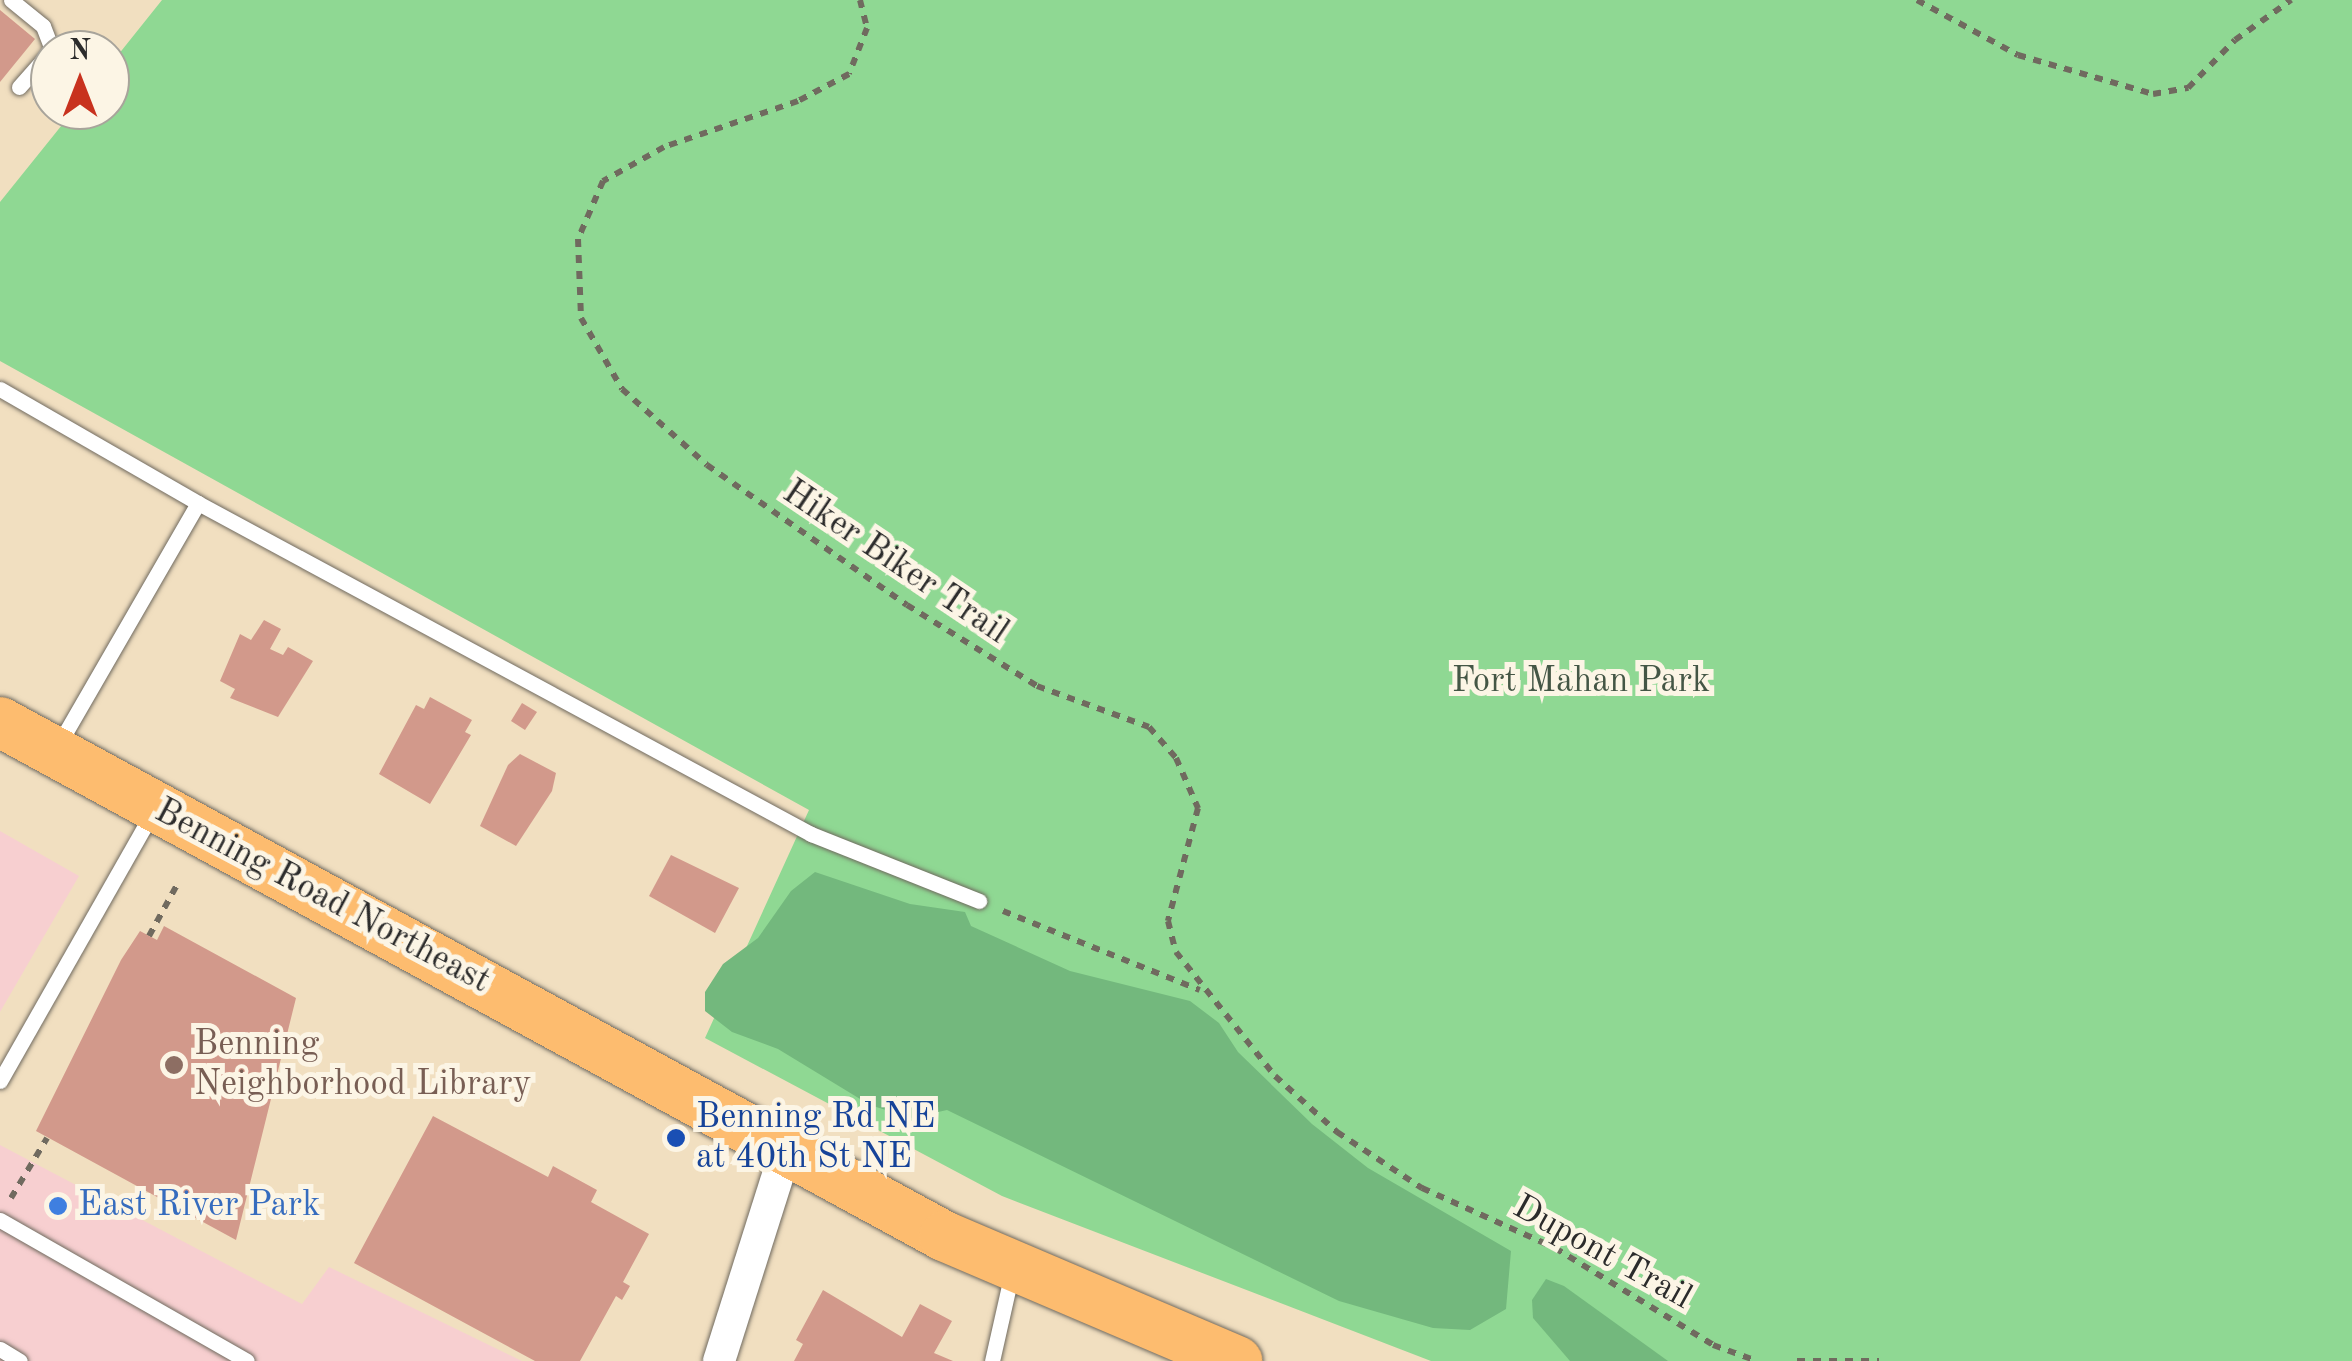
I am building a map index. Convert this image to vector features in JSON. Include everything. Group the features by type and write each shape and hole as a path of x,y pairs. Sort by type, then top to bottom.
{"main road":[{"name":"Benning Road Northeast","path":"0,722 786,1150 1013,1268 1237,1361"}],"street":[{"path":"719,1361 786,1150"}],"lane":[{"path":"11,0 45,30"},
{"path":"18,87 30,74"},
{"path":"0,388 198,503 811,834 979,901"},
{"path":"54,751 198,503"},
{"path":"0,1080 156,807"},
{"path":"0,1218 247,1361"},
{"path":"992,1361 1013,1268"},
{"path":"0,1350 20,1361"}],"path":[{"name":"Hiker Biker Trail","path":"860,0 867,28 849,74 798,100 664,147 604,181 578,239 581,318 622,389 707,465 796,529 1037,686 1149,728 1176,758 1198,808 1168,921 1176,952 1202,991 1275,1076 1336,1132 1422,1188"},
{"path":"1917,0 2018,55 2153,94 2188,88 2235,40 2291,0"},
{"path":"150,936 178,883"},
{"path":"979,901 1202,991"},
{"path":"0,1218 46,1138"},
{"name":"Dupont Trail","path":"1422,1188 1555,1248 1712,1345 1757,1361"},
{"path":"1798,1361 1879,1361"}],"shaded area":[{"path":"0,831 79,876 0,1012"},
{"name":"East River Park","path":"0,1145 302,1304 329,1267 522,1361 0,1361"}],"green space":[{"name":"Fort Mahan Park","path":"162,0 2352,0 2352,1361 1431,1361 1002,1196 705,1038 809,810 0,361 0,202 58,130 130,130 130,40"},
{"path":"815,872 910,904 965,912 971,926 1070,971 1190,1001 1219,1023 1238,1052 1312,1124 1368,1168 1511,1251 1506,1309 1470,1330 1433,1328 1339,1301 947,1110 911,1118 870,1105 778,1049 732,1032 705,1011 705,992 723,964 758,938 791,891"},
{"path":"1546,1279 1564,1286 1668,1361 1570,1361 1533,1318 1532,1300"}],"building":[{"path":"0,10 30,35 30,45 0,82"},
{"path":"264,620 281,629 270,649 283,655 288,647 313,661 278,717 230,698 235,689 220,681 240,634 251,640"},
{"path":"430,697 472,720 465,732 471,735 430,804 379,774 416,705 424,709"},
{"path":"522,703 537,712 525,730 511,721"},
{"path":"520,754 556,773 552,791 516,846 480,826 508,765"},
{"path":"671,855 739,888 715,933 649,896"},
{"name":"Benning Neighborhood Library","path":"164,926 296,998 236,1240 36,1131 121,960 140,931 157,940"},
{"path":"433,1116 548,1177 553,1166 597,1190 591,1202 649,1234 623,1282 630,1286 622,1300 616,1296 580,1361 535,1361 354,1263"},
{"path":"823,1290 902,1337 920,1304 952,1321 934,1353 953,1361 794,1361 803,1344 796,1340"}],"place":[{"name":"Benning Neighborhood Library","path":"174,1065"},
{"name":"Benning Rd NE at 40th St NE","path":"676,1138"},
{"name":"East River Park","path":"58,1206"}]}
